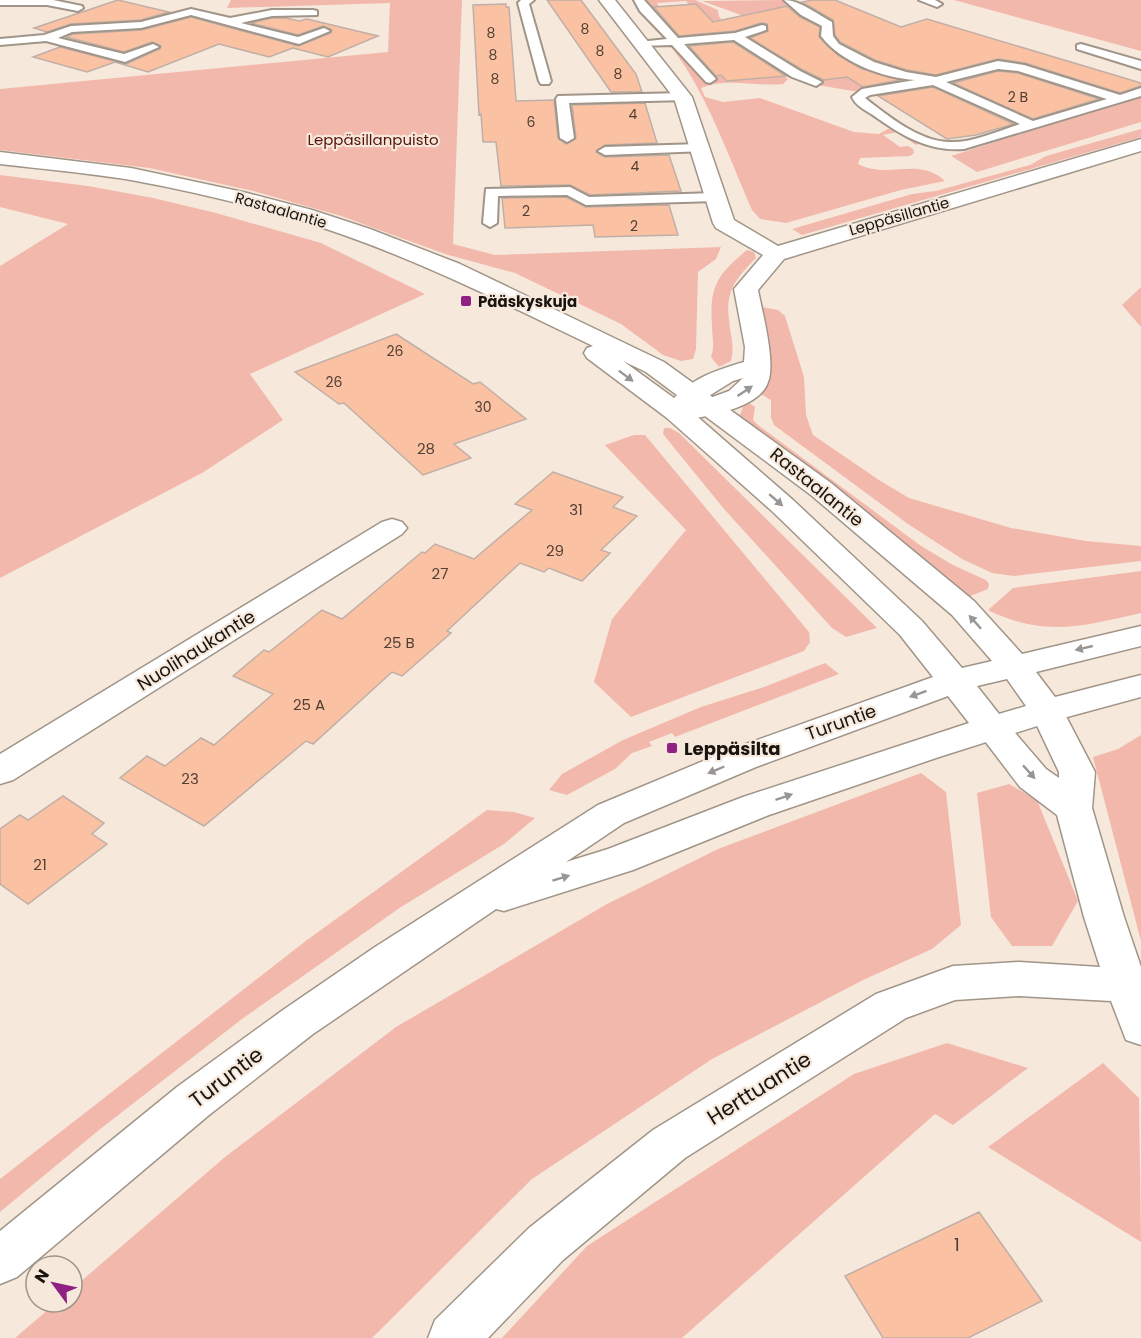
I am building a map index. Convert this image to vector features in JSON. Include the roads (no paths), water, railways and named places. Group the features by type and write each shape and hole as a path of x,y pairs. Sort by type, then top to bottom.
{"main road":[{"path":"607,0 683,98 724,223 776,254"},
{"name":"Leppäsillantie","path":"694,405 748,390 756,382 757,346 746,289 776,254 1141,145"},
{"name":"Rastaalantie","path":"0,158 131,174 233,196 304,215 422,256 547,314 628,378 694,405 821,489 963,608 1014,665 1047,711 1077,772 1074,808"},
{"name":"Rastaalantie","path":"694,405 783,506 910,628 1033,778 1074,808"},
{"name":"Nuolihaukantie","path":"0,771 392,528"},
{"name":"Turuntie","path":"0,1261 212,1087 298,1023 465,908 611,814 744,758 954,681 1141,636"},
{"name":"Turuntie","path":"465,908 620,860 756,806 992,728 1141,686"},
{"path":"1074,808 1104,917 1135,985 1141,1027"},
{"name":"Herttuantie","path":"453,1338 546,1244 669,1144 891,1006 953,983 1019,978 1135,985"}],"lane":[{"path":"529,0 523,3 526,19 545,81"},
{"path":"639,0 644,9 710,79"},
{"path":"789,0 805,13 828,24 827,36 834,46 870,65 905,76 918,76 934,81 1032,125"},
{"path":"924,0 937,4"},
{"path":"0,2 47,2 78,8"},
{"path":"0,42 46,38 71,29 141,26 191,12 201,12 299,41 324,31"},
{"path":"228,21 272,14 313,13"},
{"path":"643,44 736,36 762,28"},
{"path":"736,36 796,74 816,82"},
{"path":"46,38 125,58 153,47"},
{"path":"1081,47 1141,64"},
{"path":"1120,99 1020,68 998,65 934,81 866,92 858,97 860,101 924,140 945,146 964,145 1120,99 1141,92"},
{"path":"567,138 562,99 683,98"},
{"path":"605,151 700,148"},
{"path":"490,223 491,192 570,191 586,201 715,197"}],"place":[{"name":"Pääskyskuja","path":"466,301"},
{"name":"Leppäsilta","path":"672,748"}],"park label":[{"name":"Leppäsillanpuisto","path":"373,139"}]}
